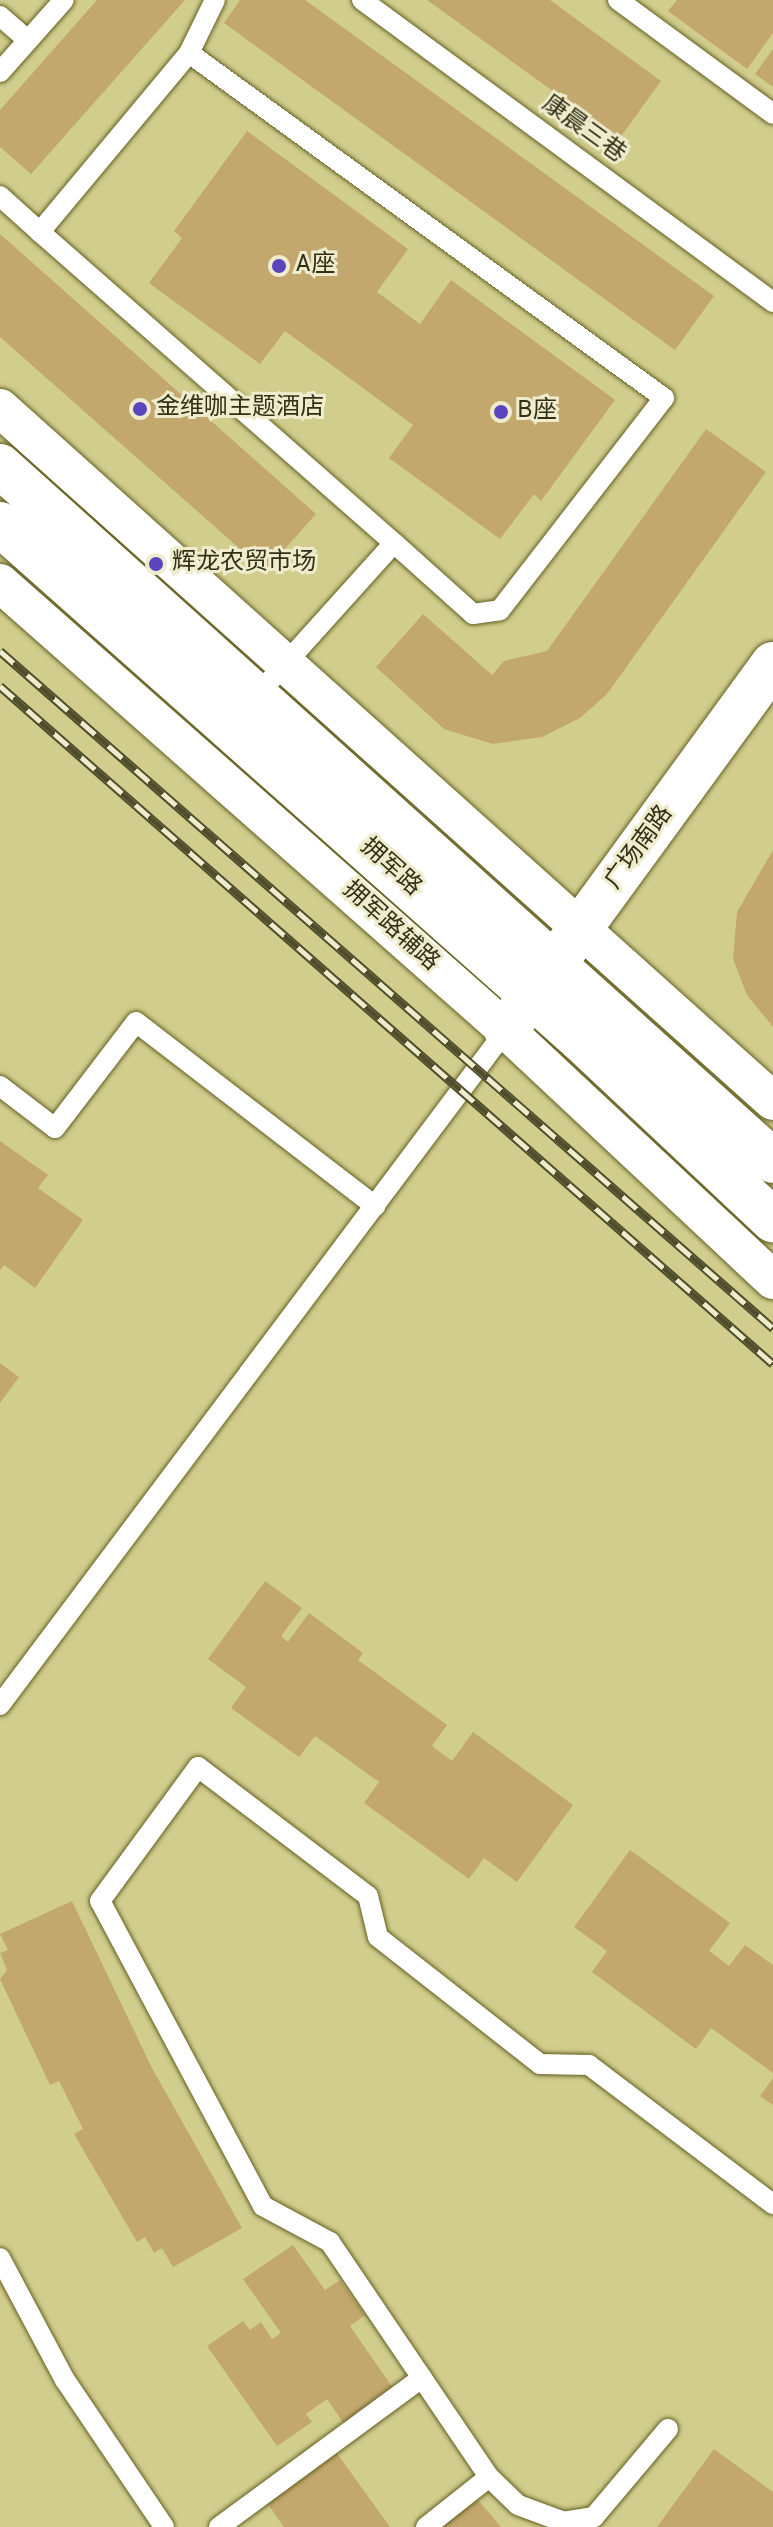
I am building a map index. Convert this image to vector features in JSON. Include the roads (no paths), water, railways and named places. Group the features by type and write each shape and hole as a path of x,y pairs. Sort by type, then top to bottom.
{"main road":[{"name":"拥军路","path":"0,466 559,961 773,1161"},
{"name":"拥军路","path":"0,524 532,996 773,1220"},
{"name":"广场南路","path":"506,1030 773,664"}],"street":[{"path":"0,408 584,926 773,1101"},
{"name":"拥军路辅路","path":"0,583 506,1030 773,1280"}],"lane":[{"path":"0,72 64,0"},
{"path":"40,232 189,53 215,0"},
{"name":"康晨三巷","path":"362,0 770,293"},
{"path":"618,0 773,114"},
{"path":"0,16 28,40"},
{"path":"0,196 473,614 500,610 664,398 189,53"},
{"path":"258,694 394,543"},
{"path":"0,1086 55,1128 136,1022 375,1206"},
{"path":"0,1705 506,1030"},
{"path":"668,2429 594,2517 564,2522 518,2505 489,2477 330,2242 263,2206 100,1901 198,1767 368,1896 378,1937 540,2064 589,2065 773,2204"},
{"path":"0,2258 65,2380 164,2527"},
{"path":"219,2527 422,2378"},
{"path":"426,2527 489,2477"}],"railway":[{"path":"0,651 773,1328"},
{"path":"0,686 773,1364"}],"place":[{"name":"A座","path":"279,266"},
{"name":"金维咖主题酒店","path":"140,409"},
{"name":"B座","path":"501,412"},
{"name":"辉龙农贸市场","path":"156,564"}]}
